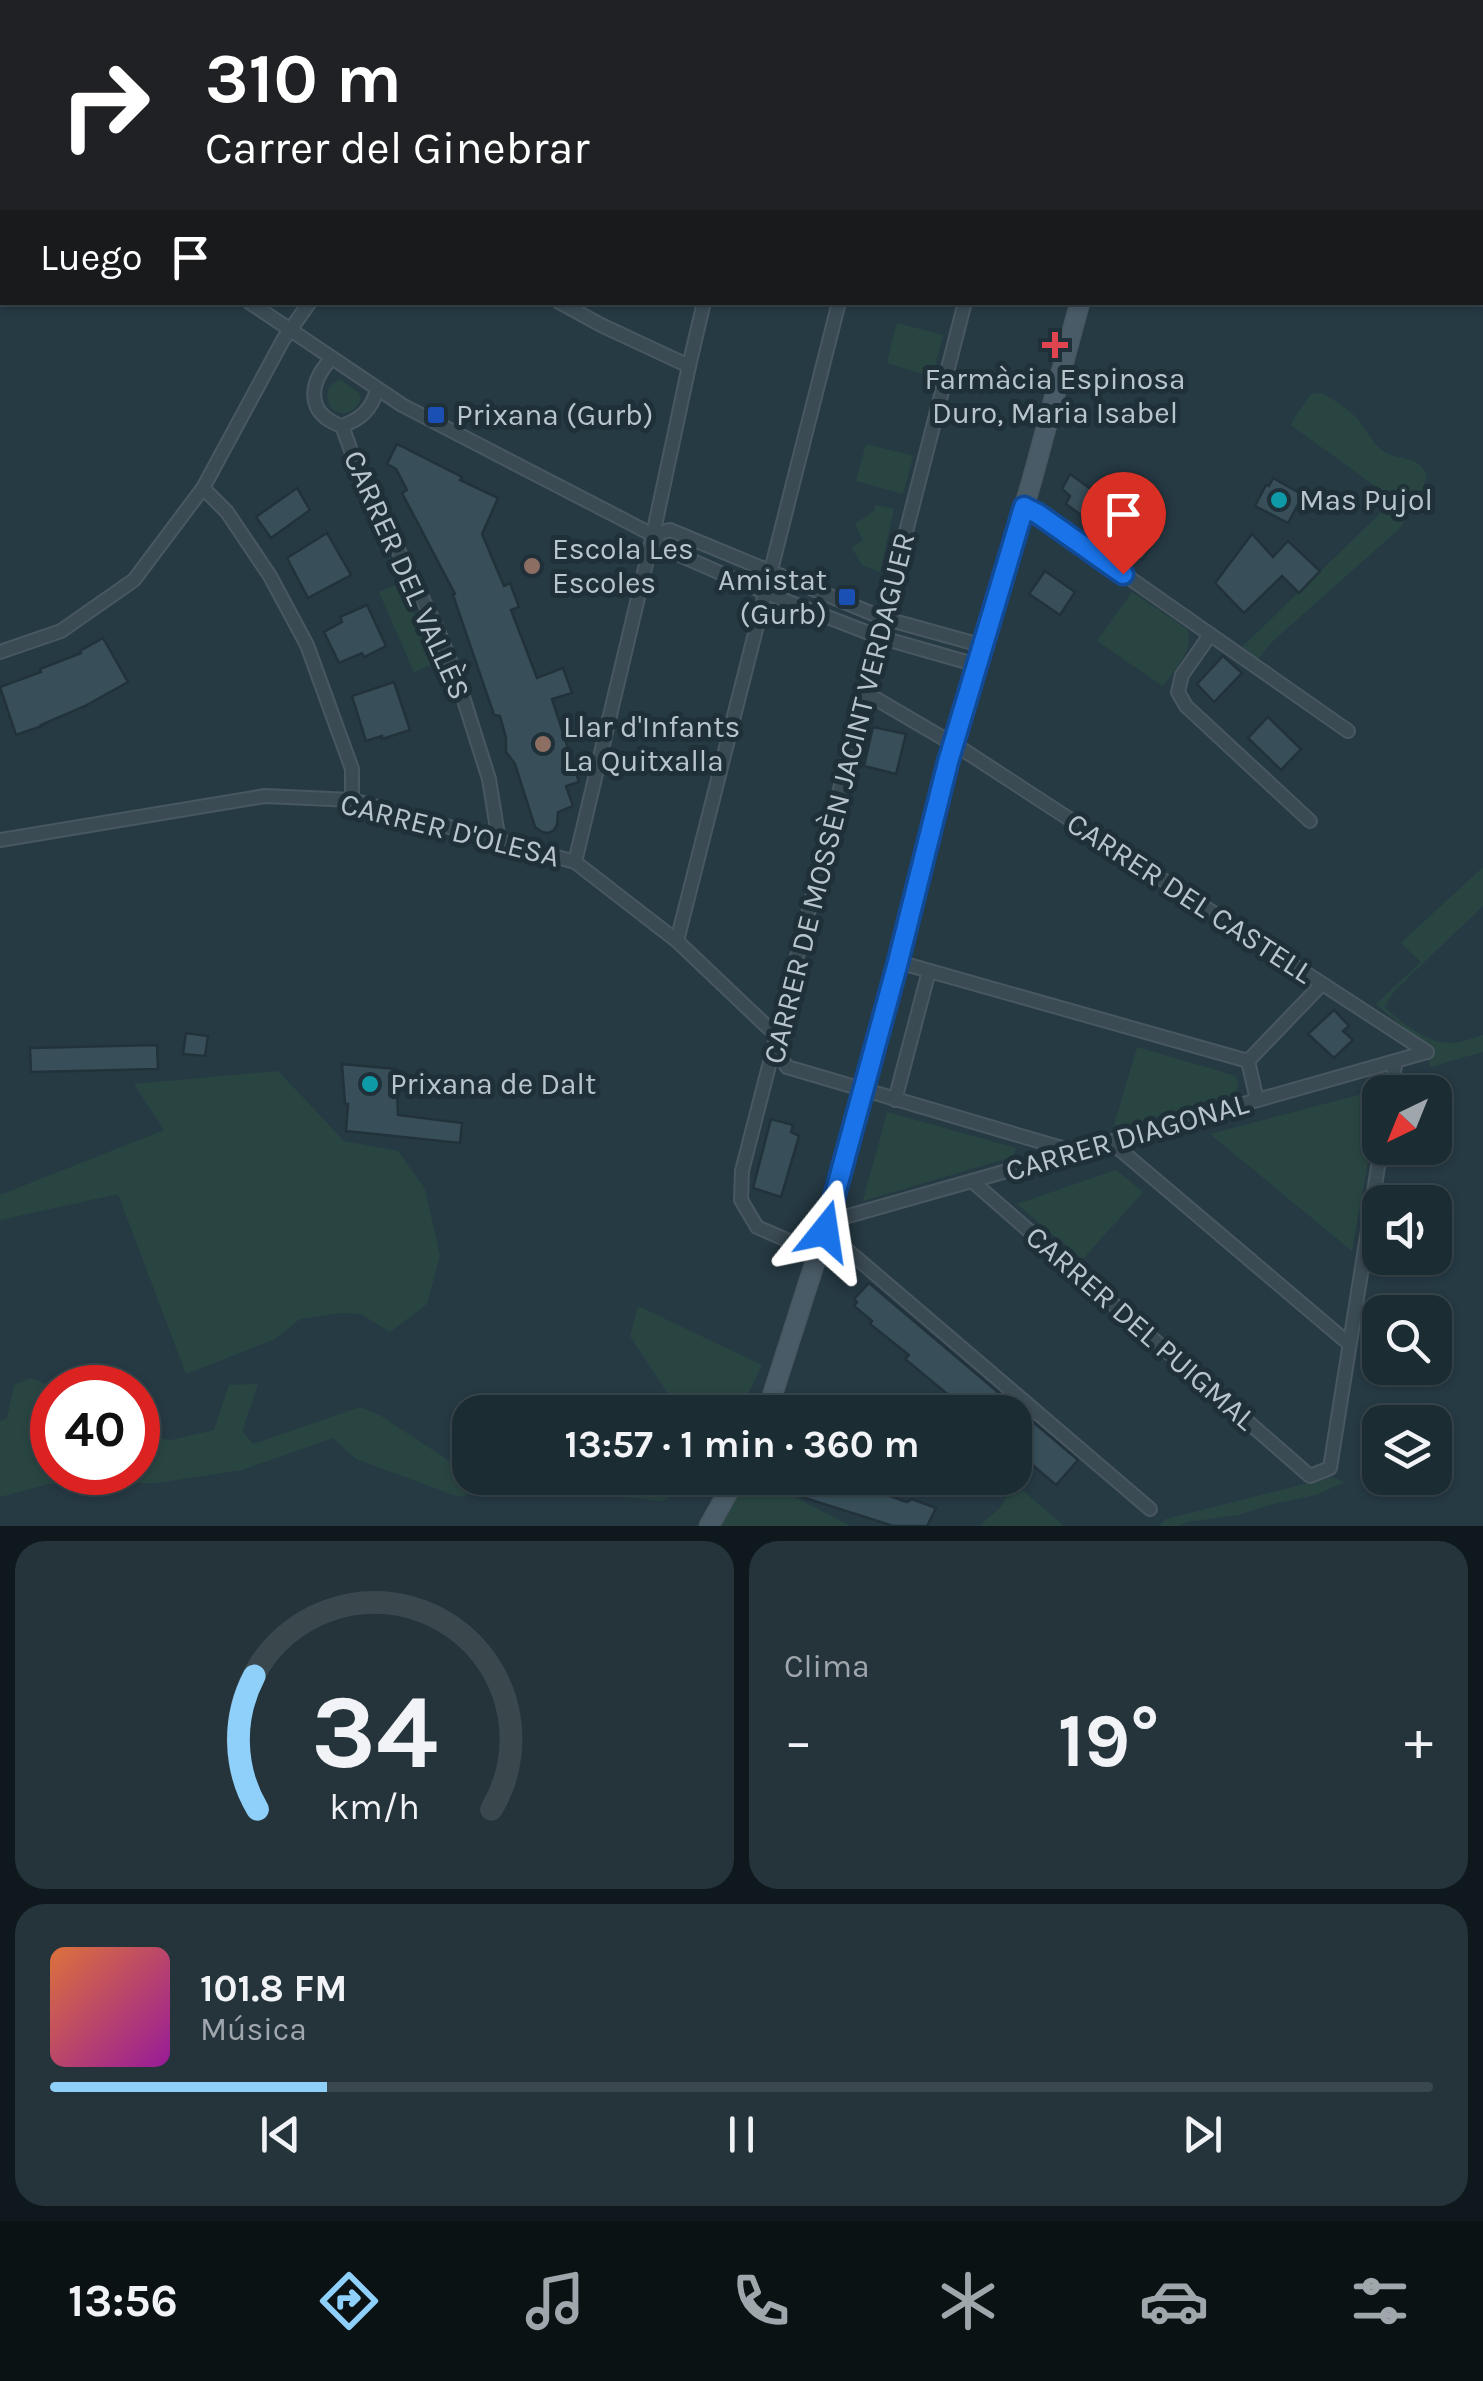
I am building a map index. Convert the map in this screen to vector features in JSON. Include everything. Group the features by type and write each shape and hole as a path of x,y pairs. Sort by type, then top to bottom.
{"street":[{"path":"253,305 377,390 653,535 661,547 878,636 978,666"},
{"path":"0,652 61,631 134,580 203,488 290,330 308,305"},
{"path":"564,305 689,366"},
{"path":"575,862 703,305"},
{"path":"676,941 838,305"},
{"name":"CARRER DE MOSSÈN JACINT VERDAGUER","path":"818,1252 757,1227 741,1200 742,1170 963,305"},
{"path":"772,1395 826,1226 954,744 1079,305"},
{"path":"331,359 314,395 328,421 342,426 362,417 377,390"},
{"name":"CARRER DEL VALLÈS","path":"342,426 357,467 436,626 458,680 489,779 499,841"},
{"path":"203,488 227,512 270,576 307,645 352,769 352,800"},
{"path":"1024,507 1348,730"},
{"path":"653,535 670,530 882,618 984,646"},
{"path":"1210,635 1182,675 1178,692 1186,706 1310,821"},
{"name":"CARRER DEL CASTELL","path":"866,693 954,744 1426,1052"},
{"name":"CARRER D'OLESA","path":"1,838 264,796 352,800 575,862 676,941 776,1043 787,1067 1074,1152"},
{"path":"898,962 1248,1060"},
{"path":"895,1100 929,971"},
{"path":"1248,1060 1322,984"},
{"name":"CARRER DIAGONAL","path":"826,1226 1426,1052"},
{"path":"1248,1060 1257,1100"},
{"path":"1393,1075 1396,1061"},
{"path":"1111,1142 1348,1343"},
{"path":"1348,1343 1378,1165"},
{"name":"CARRER DEL PUIGMAL","path":"972,1181 1310,1476 1330,1468 1348,1343"},
{"path":"826,1226 1150,1509"},
{"path":"709,1526 726,1495"}],"green space":[{"path":"897,323 943,335 932,377 887,363"},
{"path":"341,380 361,399 355,409 344,414 333,410 327,396 329,388"},
{"path":"1321,393 1352,413 1382,450 1415,462 1427,475 1418,504 1399,529 1275,639 1256,661 1240,649 1394,500 1291,425 1311,394"},
{"path":"866,444 913,456 903,494 856,481"},
{"path":"876,505 894,509 880,572 862,565 852,548 863,540 855,524 874,511"},
{"path":"400,583 436,663 414,672 379,592"},
{"path":"1132,592 1187,629 1186,652 1163,686 1097,641"},
{"path":"1483,867 1483,906 1395,990 1384,1007 1414,1031 1441,1042 1483,1035 1483,1052 1430,1067 1424,1045 1376,1004 1421,962 1401,943"},
{"path":"1137,1047 1236,1076 1236,1094 1113,1129"},
{"path":"278,1071 344,1141 398,1151 425,1189 440,1256 427,1304 390,1332 361,1314 300,1319 275,1339 186,1374 118,1194 0,1220 0,1195 164,1130 134,1084"},
{"path":"1362,1094 1362,1165 1367,1165 1352,1251 1210,1134"},
{"path":"887,1112 1016,1148 1012,1157 863,1201"},
{"path":"1116,1170 1143,1192 1082,1260 1017,1204"},
{"path":"638,1306 762,1365 747,1395 669,1395 630,1336"},
{"path":"30,1378 30,1489 0,1497 0,1421 7,1418 14,1385"},
{"path":"258,1384 242,1431 253,1444 360,1407 381,1416 452,1463 452,1494 356,1459 333,1438 242,1470 160,1483 160,1438 171,1440 214,1430 229,1385"},
{"path":"1332,1477 1344,1482 1316,1495 1238,1515 1158,1526 1166,1519"},
{"path":"604,1495 672,1495 663,1501"},
{"path":"739,1495 790,1495 851,1526 720,1526"},
{"path":"1008,1495 1028,1495 1064,1526 979,1526 1000,1508"}],"building":[{"path":"397,444 498,498 482,534 504,586 510,583 519,607 511,610 537,678 563,668 572,693 552,699 579,782 566,786 573,806 558,812 557,825 548,833 535,827 515,764 506,752 500,716 494,715 455,594 402,493 407,490 396,469 387,464"},
{"path":"1070,474 1157,538 1142,560 1066,504 1070,496 1062,489"},
{"name":"Mas Pujol","path":"1273,478 1303,495 1288,523 1255,506"},
{"path":"297,488 310,510 271,538 256,517"},
{"path":"327,533 351,575 308,598 287,558"},
{"path":"1252,534 1273,557 1288,541 1320,571 1299,593 1282,576 1244,613 1215,583"},
{"path":"1045,571 1075,592 1060,615 1029,594"},
{"path":"367,605 386,646 339,663 324,632 342,622 340,617"},
{"path":"103,638 128,682 85,706 16,735 0,687 81,653"},
{"path":"1223,656 1242,673 1214,702 1197,684"},
{"path":"394,682 410,730 366,741 352,696"},
{"path":"1268,717 1301,749 1281,770 1248,738"},
{"path":"873,727 906,734 896,774 864,766"},
{"path":"1334,1010 1349,1026 1343,1031 1353,1040 1334,1058 1308,1034"},
{"path":"186,1033 208,1036 205,1056 183,1054"},
{"path":"157,1045 158,1069 31,1072 30,1048"},
{"path":"342,1064 396,1069 398,1115 462,1123 460,1143 346,1131 348,1104"},
{"path":"771,1119 793,1125 791,1132 799,1136 781,1197 753,1188"},
{"path":"869,1283 1001,1395 948,1395 905,1359 909,1355 870,1324 872,1321 854,1306 854,1299"},
{"path":"1032,1421 1078,1460 1056,1485 1032,1465"},
{"path":"887,1495 936,1508 927,1526 893,1526 799,1496"}],"place":[{"name":"Farmàcia Espinosa Duro, Maria Isabel","path":"1055,345"},
{"name":"Prixana (Gurb)","path":"436,415"},
{"name":"Mas Pujol","path":"1279,500"},
{"name":"Escola Les Escoles","path":"532,566"},
{"name":"Amistat (Gurb)","path":"847,597"},
{"name":"Llar d'Infants La Quitxalla","path":"543,744"},
{"name":"Prixana de Dalt","path":"370,1084"}],"route":[{"path":"825,1231 948,762 1024,507 1123,574"}]}
